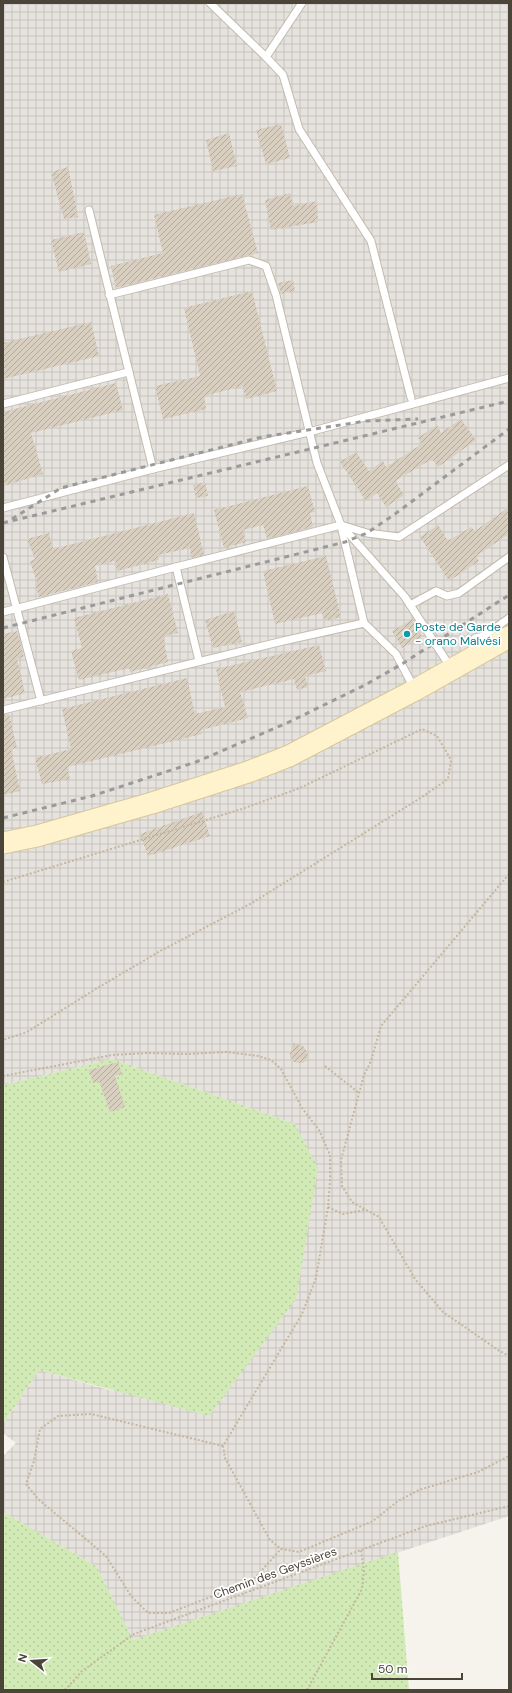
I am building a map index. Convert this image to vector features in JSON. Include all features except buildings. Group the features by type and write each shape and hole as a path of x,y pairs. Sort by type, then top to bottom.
{"street":[{"path":"3,843 45,834 248,772 290,756 452,670 509,637"}],"lane":[{"path":"210,3 266,57 282,75 299,128 371,241 411,398"},
{"path":"266,57 302,3"},
{"path":"88,210 153,469"},
{"path":"109,295 249,260 266,266 276,294 317,463 341,525 364,623 396,654 415,690"},
{"path":"3,404 128,372"},
{"path":"3,508 153,469 310,432 509,378"},
{"path":"3,612 341,525 367,533 400,537 509,465"},
{"path":"341,525 405,597 452,670"},
{"path":"3,557 41,700"},
{"path":"410,605 436,592 446,596 459,593 509,557"},
{"path":"176,567 199,662"},
{"path":"474,657 472,641 475,638 484,636 509,618"},
{"path":"3,710 283,641 364,623"}],"path":[{"path":"3,882 256,804 300,788 422,729 437,736 451,760 448,779 422,797 252,903 162,950 27,1032 3,1040"},
{"path":"509,874 381,1026 371,1061 364,1075 341,1160 342,1186 352,1202 379,1217 415,1278 442,1312 509,1356"},
{"path":"3,1076 112,1055 226,1052 258,1056 271,1060 281,1069 302,1108 318,1130 330,1154 328,1206 316,1278 302,1314 223,1446 225,1458 270,1540 281,1549 299,1552 373,1521 398,1501 419,1490 478,1472 509,1456"},
{"path":"325,1066 359,1093"},
{"path":"328,1206 342,1214 366,1210"},
{"path":"223,1446 91,1414 58,1416 40,1429 34,1461 26,1484 38,1499 106,1556 131,1596 148,1613 169,1613 252,1581 281,1549"},
{"name":"Chemin des Geyssières","path":"65,1690 82,1671 134,1634 426,1526 509,1506"},
{"path":"307,1690 362,1589 364,1571 361,1550"}],"shaded area":[{"path":"3,3 509,3 509,1516 133,1640 97,1567 3,1512 3,1456 16,1443 3,1433 3,1424 39,1370 113,1391 295,1124 112,1059 3,1085"}],"green space":[{"path":"112,1059 295,1124 318,1168 296,1299 209,1416 39,1370 3,1424 3,1085"},
{"path":"3,1512 97,1567 133,1640 398,1552 409,1690 3,1690"}],"railway":[{"path":"3,523 509,401"},
{"path":"12,519 61,488 262,437 366,421 418,419"},
{"path":"3,628 345,542 367,533 395,514 509,429"},
{"path":"3,818 92,796 196,762 287,723 365,685 402,664 509,595"}],"place":[{"name":"Poste de Garde - orano Malvési","path":"407,634"}]}
